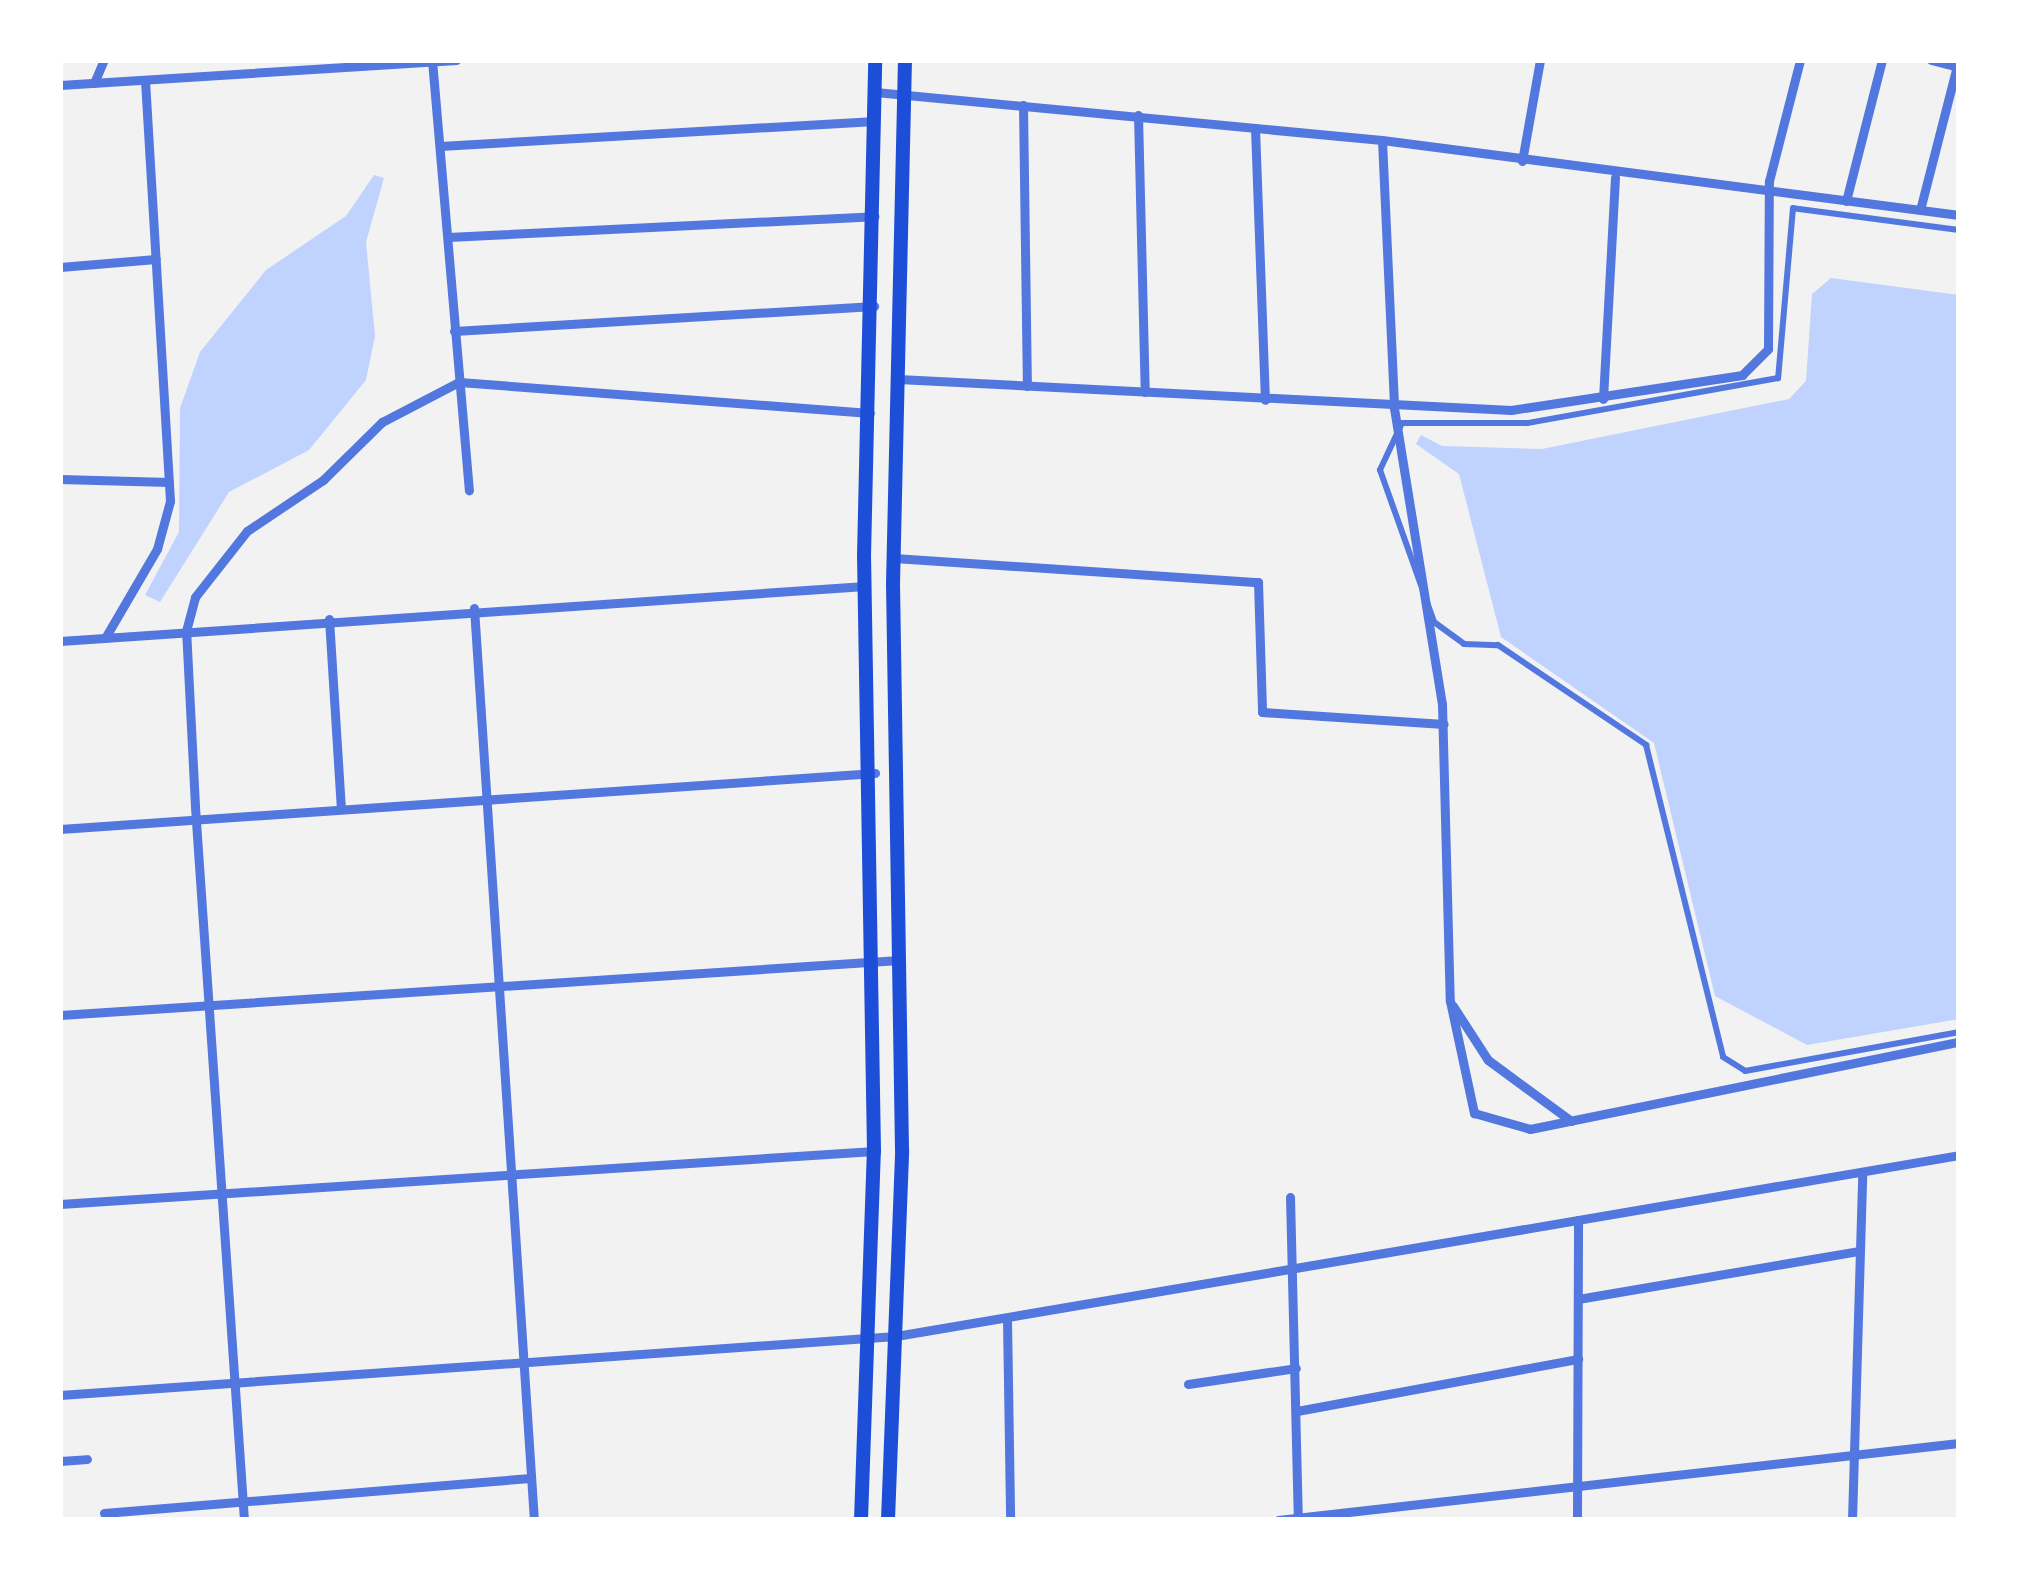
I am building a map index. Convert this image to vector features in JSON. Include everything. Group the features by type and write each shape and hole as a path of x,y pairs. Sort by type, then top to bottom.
{"main road":[{"path":"861,1520 874,1151 875,773 865,586 876,216 875,60"},
{"path":"888,1520 896,1336 894,558 905,60"}],"street":[{"path":"94,83 104,60"},
{"path":"60,85 457,60"},
{"path":"1522,161 1540,60"},
{"path":"898,379 1394,408 1603,399 1760,363 1772,193 1800,60"},
{"path":"1846,200 1882,60"},
{"path":"1920,210 1958,66 1931,60"},
{"path":"432,62 469,490"},
{"path":"105,638 158,549 169,482 145,81"},
{"path":"875,92 1382,140 1615,176 1959,215"},
{"path":"1023,105 1027,386"},
{"path":"1138,115 1145,392"},
{"path":"440,146 875,121"},
{"path":"1255,128 1265,400"},
{"path":"1382,140 1396,428 1444,724 1450,1001 1459,1074 1480,1120 1511,1130 1571,1121 1959,1042"},
{"path":"1603,399 1615,176"},
{"path":"1396,428 1527,423 1772,381 1793,208 1959,230"},
{"path":"448,237 876,216"},
{"path":"60,267 156,260"},
{"path":"454,331 874,306"},
{"path":"244,1520 186,631 232,544 382,422 459,382 870,413"},
{"path":"1396,428 1380,482 1428,613 1464,644 1498,645 1646,745 1723,1057 1745,1071 1959,1033"},
{"path":"60,479 169,482"},
{"path":"894,558 1258,582 1262,712 1444,724"},
{"path":"60,641 474,608 865,586"},
{"path":"474,608 534,1520"},
{"path":"328,620 341,809"},
{"path":"60,829 875,773"},
{"path":"60,1015 898,961"},
{"path":"1450,1001 1488,1060 1571,1121"},
{"path":"60,1204 874,1151"},
{"path":"60,1395 896,1336 1959,1155"},
{"path":"1852,1520 1862,1173"},
{"path":"1290,1197 1298,1519"},
{"path":"1576,1520 1578,1220"},
{"path":"1579,1299 1858,1251"},
{"path":"1007,1318 1010,1520"},
{"path":"1297,1411 1578,1359"},
{"path":"1188,1384 1296,1369"},
{"path":"1279,1520 1959,1443"},
{"path":"60,1462 87,1459"},
{"path":"104,1513 531,1478"}],"water":[{"path":"374,175 384,178 366,242 375,336 366,380 309,450 229,492 160,602 145,595 179,532 180,408 200,352 266,270 346,216"},
{"path":"1831,278 1959,295 1959,1019 1807,1045 1715,996 1654,743 1501,637 1459,474 1416,444 1421,435 1442,446 1542,449 1789,399 1806,381 1812,294"}]}
